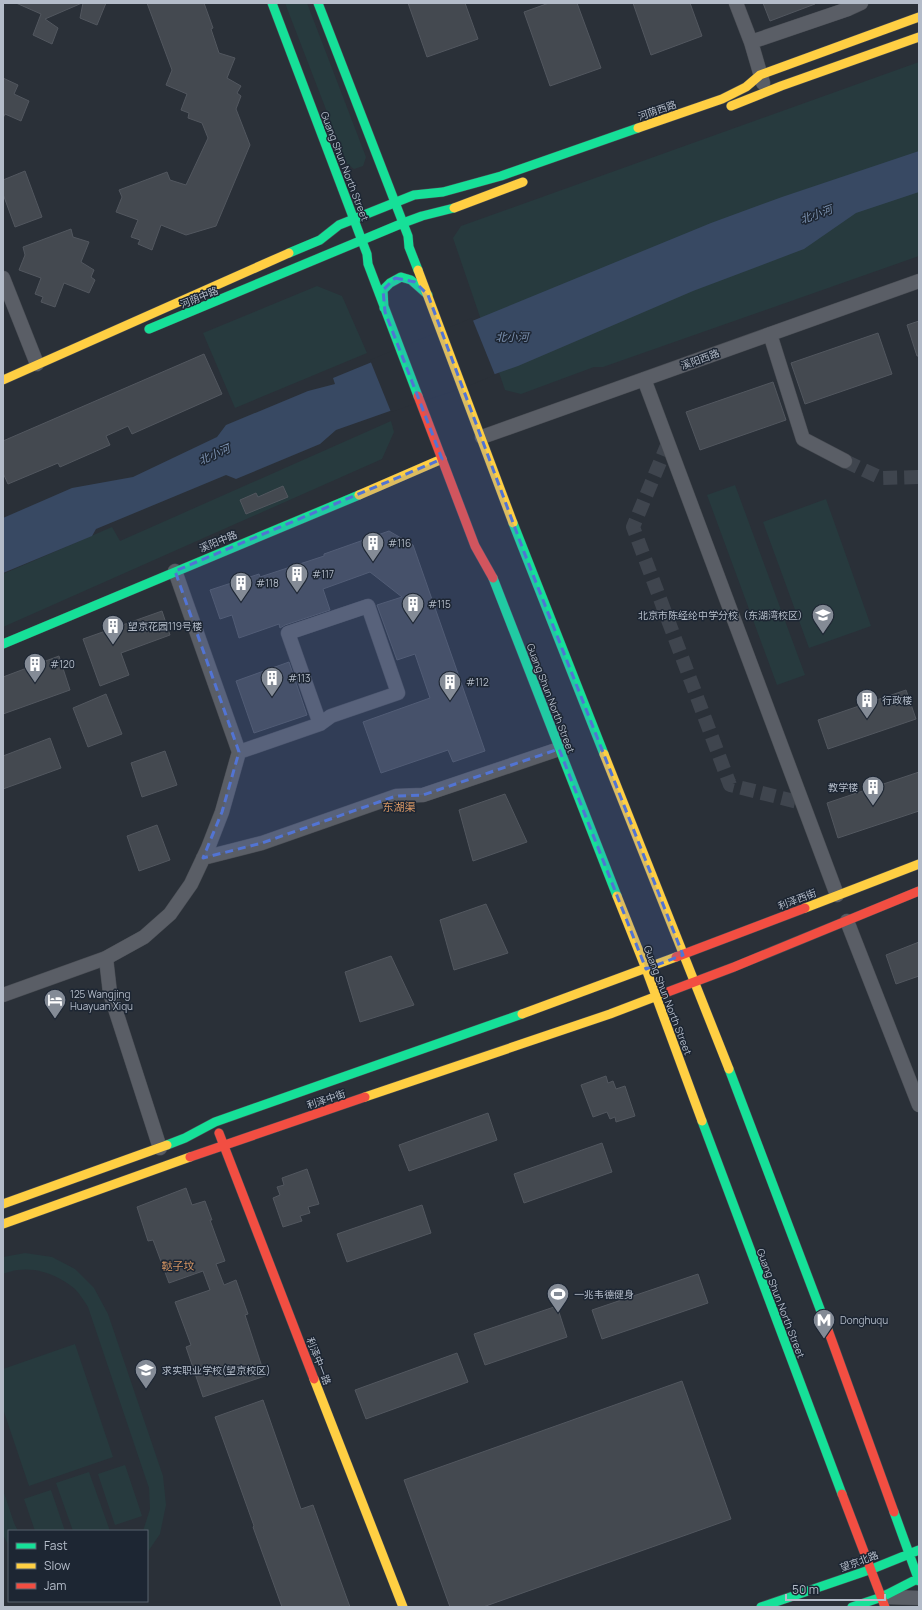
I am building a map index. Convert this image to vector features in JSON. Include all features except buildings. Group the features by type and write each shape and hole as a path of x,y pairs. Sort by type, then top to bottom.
{"street":[{"name":"Guang Shun North Street","path":"272,3 362,239 367,254 368,264 420,405 475,546 494,579 559,750 646,969 752,1257 884,1602"},
{"path":"318,3 403,223 409,247 438,320 524,552 694,982 827,1328 919,1579 884,1602"},
{"path":"736,3 751,42 760,75 767,93"},
{"path":"751,42 848,9 861,3"},
{"name":"河荫西路","path":"354,218 414,195 443,192 501,176 722,99 746,87 760,75 919,18"},
{"path":"726,108 919,37"},
{"path":"403,223 422,216 448,210 531,179"},
{"name":"河荫中路","path":"3,380 320,240 338,225 354,218"},
{"name":"河荫中路","path":"137,334 403,223"},
{"path":"385,312 383,290 395,278 404,277 415,282 428,295"},
{"path":"3,278 37,364"},
{"name":"溪阳西路","path":"482,438 919,281"},
{"path":"770,334 803,439 845,461"},
{"path":"644,379 837,896"},
{"name":"溪阳中路","path":"3,644 410,474 442,459"},
{"path":"3,995 106,958 144,937 170,914 191,884 222,812 239,752 175,571"},
{"path":"239,752 320,724 330,716 398,693 368,606 288,633 320,724"},
{"path":"203,858 262,843 396,796 423,795 559,750"},
{"name":"利泽西街","path":"646,969 919,864"},
{"path":"694,982 919,891"},
{"path":"847,921 919,1105"},
{"path":"106,958 110,993 160,1148"},
{"name":"利泽中街","path":"3,1204 160,1148 185,1138 215,1122 646,969"},
{"name":"利泽中街","path":"3,1224 223,1145 603,1016 694,982"},
{"name":"利泽中一路","path":"215,1122 403,1607"},
{"name":"望京北路","path":"761,1607 872,1569 919,1550"},
{"path":"852,1607 919,1598"}],"highlighted area":[{"path":"395,278 415,282 428,295 524,552 683,955 646,969 559,749 423,795 396,796 262,843 203,858 222,812 239,752 175,571 442,459 385,312 383,290"}],"green space":[{"path":"285,3 307,3 366,157 363,166 354,169 347,164"},
{"path":"919,62 919,256 603,367 594,367 521,394 505,390 453,238 461,226"},
{"path":"317,286 342,296 367,353 235,408 203,333"},
{"path":"391,421 394,432 382,459 3,627 3,574 112,527 120,541"},
{"path":"735,485 805,675 777,685 707,495"},
{"path":"826,499 871,626 809,648 763,522"},
{"path":"25,1253 52,1257 75,1269 94,1288 108,1314 163,1476 166,1505 160,1534 148,1552 148,1530 143,1530 150,1509 149,1488 88,1307 75,1289 59,1278 50,1274 41,1271 22,1270 3,1274 3,1257"},
{"path":"75,1344 113,1457 29,1486 3,1409 3,1369"},
{"path":"125,1465 142,1516 115,1525 98,1474"},
{"path":"89,1472 110,1530 73,1530 56,1483"},
{"path":"3,1490 18,1530 8,1530 8,1544 3,1535"},
{"path":"51,1490 65,1530 35,1530 24,1499"}],"water":[{"name":"北小河","path":"919,151 919,192 856,213 804,249 693,291 518,366 336,430 320,444 236,479 226,475 96,529 92,536 3,573 3,518 72,488 133,477 217,437 226,425 308,391 335,384 333,378 711,223 782,197"}],"pier":[{"path":"472,318 495,375 468,386 391,412 370,360"}],"tunnel":[{"path":"668,443 633,527 730,785 802,803"},
{"path":"845,461 881,478 919,477"}],"traffic: fast":[{"path":"272,3 367,254 368,264 418,396"},
{"path":"318,3 408,236 409,247 418,270"},
{"path":"289,253 320,240 339,225 414,195 443,192 501,176 638,128"},
{"path":"149,329 403,223 422,216 454,208"},
{"path":"384,308 383,290 390,283 401,277 411,280 428,295"},
{"path":"3,644 359,495"},
{"path":"513,523 604,754"},
{"path":"493,578 617,896"},
{"path":"167,1145 185,1138 215,1122 522,1014"},
{"path":"729,1069 828,1330"},
{"path":"702,1121 842,1494"},
{"path":"894,1512 919,1581"},
{"path":"761,1607 872,1569 919,1550"},
{"path":"852,1607 882,1597 919,1578"}],"traffic: slow":[{"path":"638,128 722,99 746,87 760,75 919,17"},
{"path":"731,106 781,86 919,37"},
{"path":"454,208 523,182"},
{"path":"3,380 289,253"},
{"path":"418,270 513,523"},
{"path":"359,495 442,459"},
{"path":"604,754 729,1069"},
{"path":"805,908 919,864"},
{"path":"617,896 646,969 702,1121"},
{"path":"522,1014 676,957"},
{"path":"365,1097 610,1014 665,993"},
{"path":"3,1204 167,1145"},
{"path":"3,1224 190,1157"},
{"path":"314,1379 403,1607"}],"traffic: jam":[{"path":"418,396 475,546 493,578"},
{"path":"665,993 734,967 919,891"},
{"path":"676,957 805,908"},
{"path":"190,1157 365,1097"},
{"path":"219,1133 314,1379"},
{"path":"828,1330 894,1512"},
{"path":"842,1494 885,1607"}],"place":[{"name":"#116","path":"373,562"},
{"name":"#117","path":"297,594"},
{"name":"#118","path":"241,602"},
{"name":"#115","path":"413,624"},
{"name":"北京市陈经纶中学分校（东湖湾校区）","path":"823,634"},
{"name":"望京花园119号楼","path":"113,646"},
{"name":"#120","path":"35,684"},
{"name":"#113","path":"272,698"},
{"name":"#112","path":"450,702"},
{"name":"行政楼","path":"867,720"},
{"name":"教学楼","path":"873,806"},
{"name":"125 Wangjing Huayuan Xiqu","path":"55,1020"},
{"name":"一兆韦德健身","path":"558,1314"},
{"name":"Donghuqu","path":"824,1340"},
{"name":"求实职业学校(望京校区)","path":"146,1390"}],"district":[{"name":"东湖渠","path":"399,806"},
{"name":"鞑子坟","path":"178,1265"}]}
